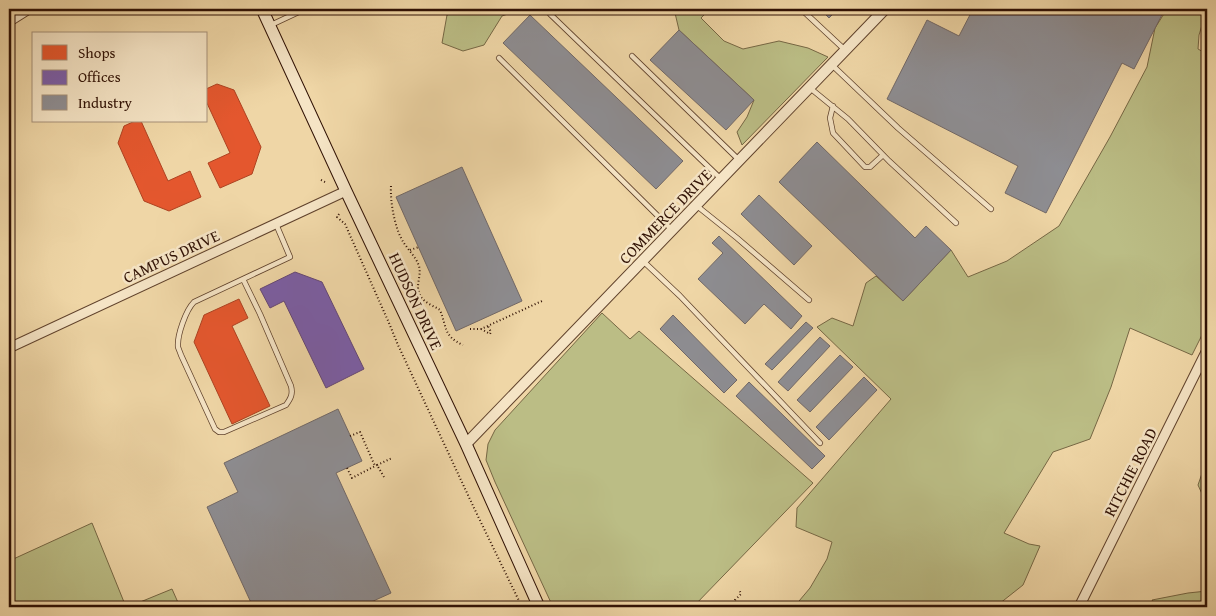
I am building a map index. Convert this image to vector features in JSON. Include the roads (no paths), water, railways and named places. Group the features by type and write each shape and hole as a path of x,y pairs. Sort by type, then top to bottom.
{"main road":[{"name":"HUDSON DRIVE","path":"262,9 346,192 466,444 540,607"}],"street":[{"path":"9,21 28,9"},
{"name":"COMMERCE DRIVE","path":"466,444 885,9"},
{"name":"CAMPUS DRIVE","path":"9,348 346,192"},
{"name":"RITCHIE ROAD","path":"1079,607 1207,350"}],"lane":[{"path":"270,26 305,9"},
{"path":"801,9 846,51"},
{"path":"550,14 721,179"},
{"path":"632,56 739,160"},
{"path":"499,58 672,230"},
{"path":"832,65 898,128 991,209"},
{"path":"810,88 848,119 956,223"},
{"path":"833,106 830,118 833,133 865,167 870,167 883,154"},
{"path":"696,205 809,300"},
{"path":"243,279 264,323 291,386 292,393 291,399 286,405 235,428 219,432 215,429 181,355 178,346 179,338 186,313 194,302 243,279 290,257 276,224"},
{"path":"643,261 680,296 820,443"}]}
